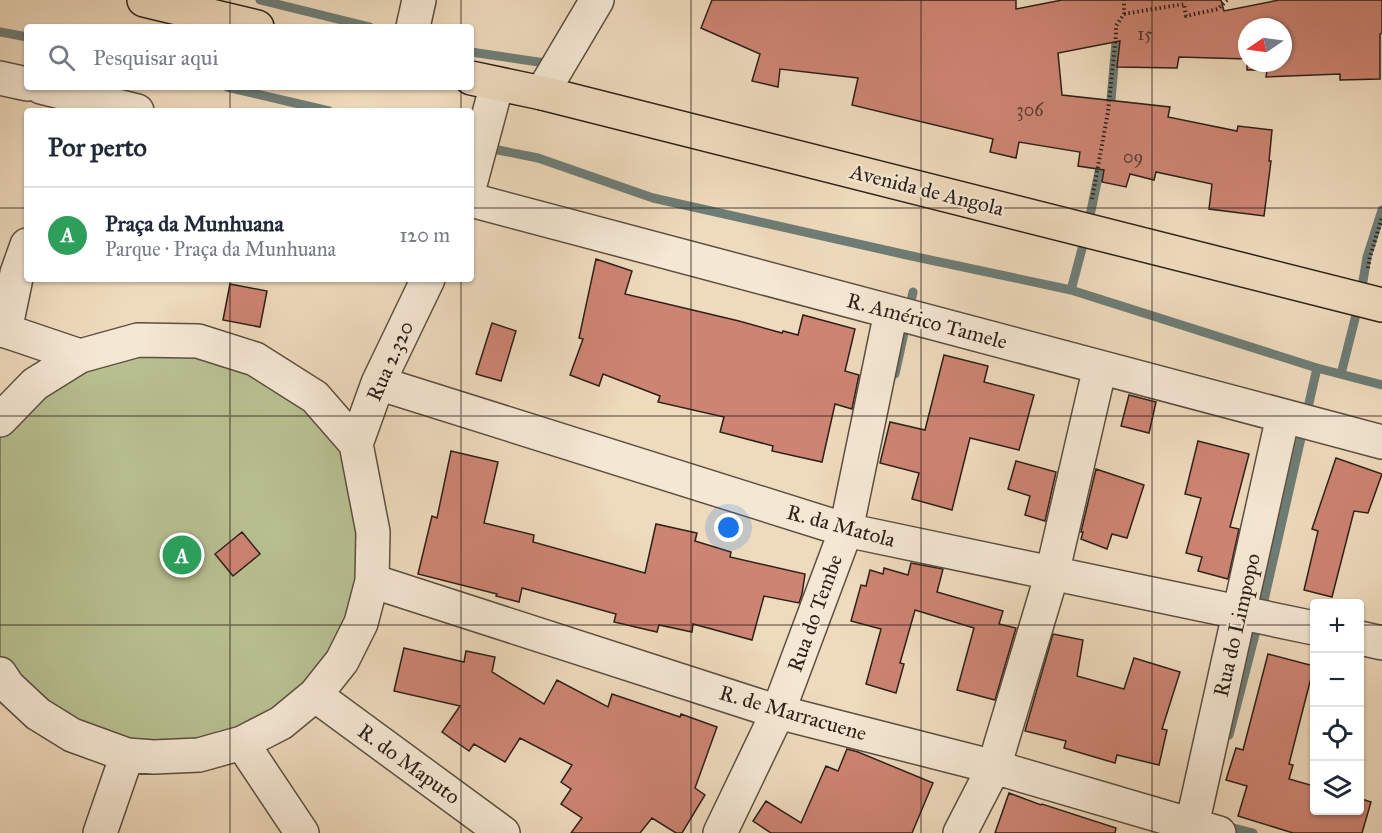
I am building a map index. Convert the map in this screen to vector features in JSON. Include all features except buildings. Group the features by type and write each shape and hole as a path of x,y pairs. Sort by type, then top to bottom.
{"main road":[{"path":"144,0 244,24"},
{"name":"Avenida de Angola","path":"484,81 542,93 1372,303"}],"street":[{"path":"414,24 419,0"},
{"path":"542,93 597,0"},
{"path":"0,78 24,83"},
{"path":"474,158 484,81"},
{"path":"48,90 77,103 115,108"},
{"name":"R. Américo Tamele","path":"474,201 1382,442"},
{"path":"24,253 2,330 80,356"},
{"name":"Rua 2.320","path":"356,444 378,383 427,282"},
{"name":"Rua do Tembe","path":"720,833 778,712 846,530 891,312"},
{"path":"0,420 35,384 80,356 138,340 198,341 255,359 315,397 356,444 374,532 372,581 361,623 342,661 315,695 281,723 242,743 199,755 154,757 127,755 72,735 38,714 3,684"},
{"path":"960,833 994,767 1052,574 1100,367"},
{"name":"R. da Matola","path":"378,383 846,530 1310,627"},
{"name":"Rua do Limpopo","path":"1200,830 1240,613 1283,416"},
{"name":"R. de Marracuene","path":"372,581 778,712 994,767 1200,830"},
{"path":"1364,639 1382,643"},
{"name":"R. do Maputo","path":"315,695 503,833"},
{"path":"242,743 302,833"},
{"path":"100,833 127,755"}],"path":[{"path":"1085,230 1108,112 1116,26 1124,14 1124,0"},
{"path":"1124,14 1184,4 1186,16 1218,9 1227,0"},
{"path":"1372,303 1370,258 1382,217"}],"green space":[{"path":"140,348 252,365 349,445 365,534 352,620 309,690 235,738 152,749 75,726 0,658 0,436 40,391"}],"waterway":[{"path":"260,0 358,24"},
{"path":"1110,112 1117,30"},
{"path":"0,32 24,36"},
{"path":"474,52 552,64"},
{"path":"240,90 316,108"},
{"path":"498,150 538,158 653,198 1071,290 1317,368 1382,385"},
{"path":"1071,290 1087,230 1102,158"},
{"path":"1341,374 1360,299 1367,257 1382,210"},
{"path":"895,374 913,292"},
{"path":"1229,735 1265,596 1317,368"},
{"path":"1222,825 1253,833"}],"place":[{"name":"Praça da Munhuana","path":"182,555"}]}
